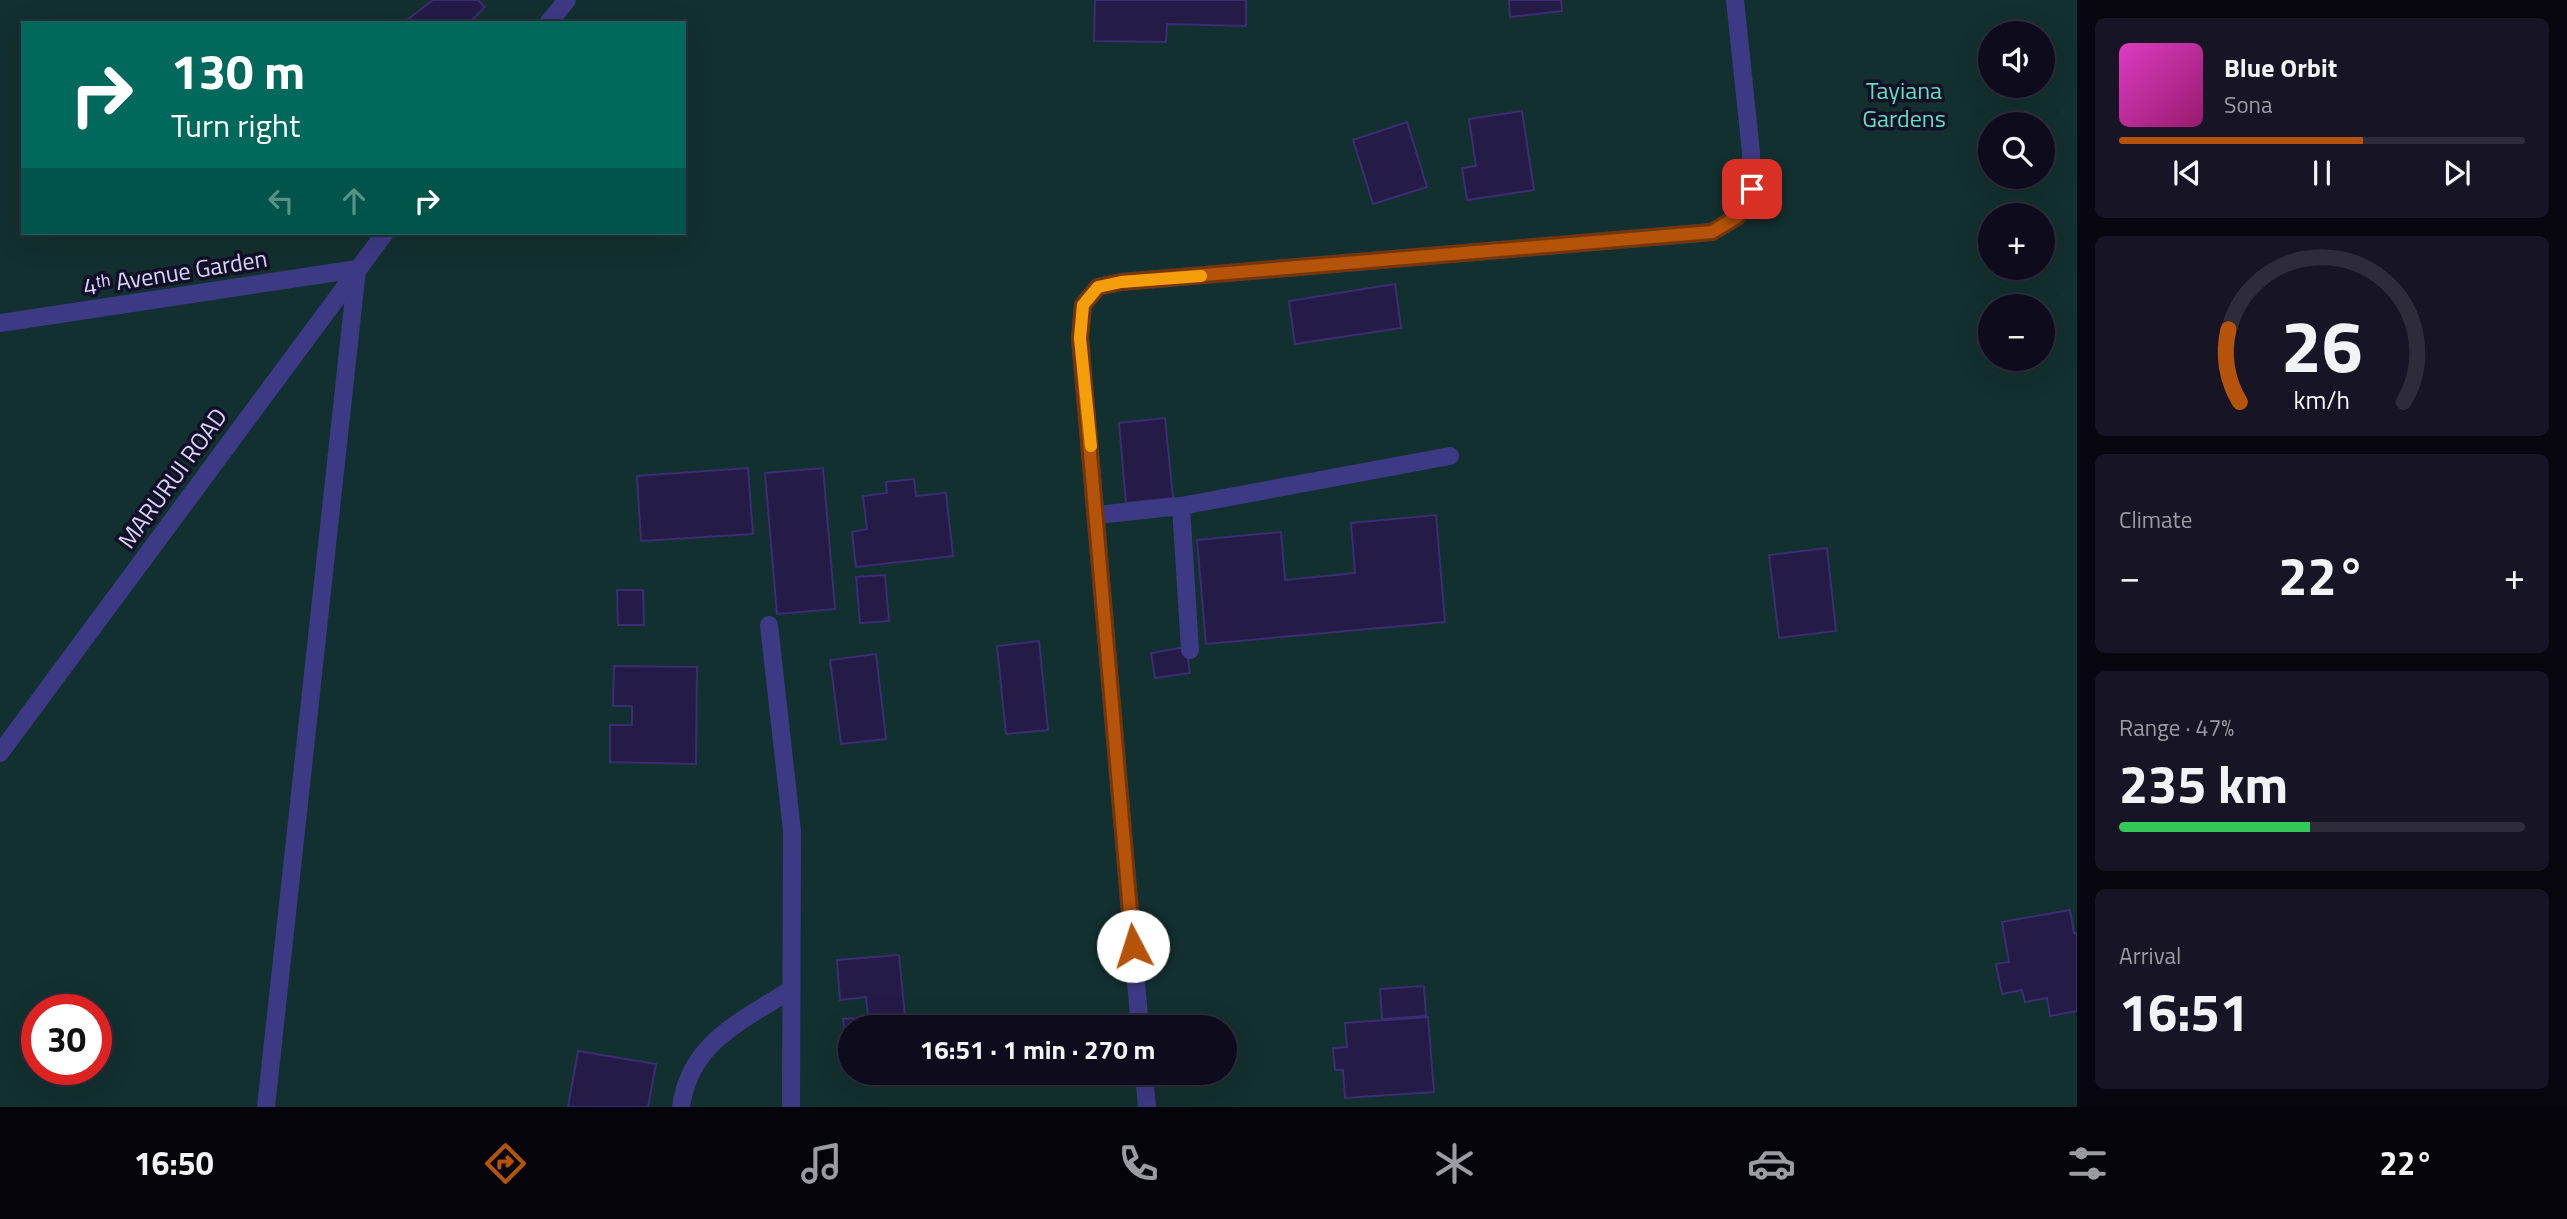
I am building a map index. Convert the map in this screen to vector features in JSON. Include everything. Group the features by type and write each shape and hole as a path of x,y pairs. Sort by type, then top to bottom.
{"street":[{"path":"550,21 567,0"},
{"path":"1139,1015 1080,338 1083,305 1098,287 1121,282 1712,232 1737,217 1752,189 1751,152 1735,0"},
{"name":"MARURUI ROAD","path":"0,753 383,235"},
{"path":"266,1107 357,269"},
{"name":"4ᵗʰ Avenue Garden","path":"0,323 357,269"},
{"path":"1097,515 1181,506 1450,456"},
{"path":"1181,506 1191,650"},
{"path":"769,625 792,831 791,1107"},
{"path":"681,1107 696,1060 720,1035 790,989"},
{"path":"1145,1085 1147,1107"}],"green space":[{"name":"Tayiana Gardens","path":"0,0 2077,0 2077,1107 0,1107"}],"building":[{"path":"433,0 478,0 485,7 471,21 406,21"},
{"path":"1095,0 1246,0 1246,26 1167,24 1166,42 1094,41"},
{"path":"1509,0 1561,0 1562,11 1510,17"},
{"path":"1522,111 1534,190 1467,200 1462,168 1476,166 1469,119"},
{"path":"1407,122 1427,187 1373,204 1353,140"},
{"path":"1395,284 1401,328 1295,344 1289,301"},
{"path":"1165,418 1173,498 1126,503 1119,423"},
{"path":"748,468 753,534 641,541 637,476"},
{"path":"823,468 835,609 777,614 765,473"},
{"path":"914,479 916,496 946,493 953,556 856,567 852,532 867,529 863,496 887,493 886,482"},
{"path":"1436,515 1445,622 1206,644 1197,540 1281,532 1285,580 1355,573 1351,523"},
{"path":"1827,548 1836,631 1779,638 1769,555"},
{"path":"885,575 889,621 860,623 856,577"},
{"path":"617,590 643,590 644,625 618,625"},
{"path":"1039,641 1048,730 1006,734 997,646"},
{"path":"1186,647 1190,673 1155,678 1151,653"},
{"path":"876,654 886,739 841,744 830,660"},
{"path":"614,666 697,667 696,764 610,762 610,725 632,725 632,706 613,706"},
{"path":"2070,910 2074,933 2077,933 2077,1011 2050,1016 2047,998 2025,1002 2022,990 2002,994 1996,964 2009,962 2002,922"},
{"path":"899,955 905,1015 868,1015 866,997 840,1000 837,960"},
{"path":"1424,986 1426,1016 1382,1019 1380,989"},
{"path":"1428,1017 1434,1092 1345,1098 1343,1070 1335,1070 1333,1048 1347,1047 1345,1023"},
{"path":"578,1051 656,1064 648,1107 568,1107"}],"slow traffic":[{"path":"1091,446 1080,338 1083,305 1098,287 1121,282 1201,276"}],"route":[{"path":"1133,946 1080,338 1083,305 1098,287 1121,282 1712,232 1737,217 1752,189"}]}
